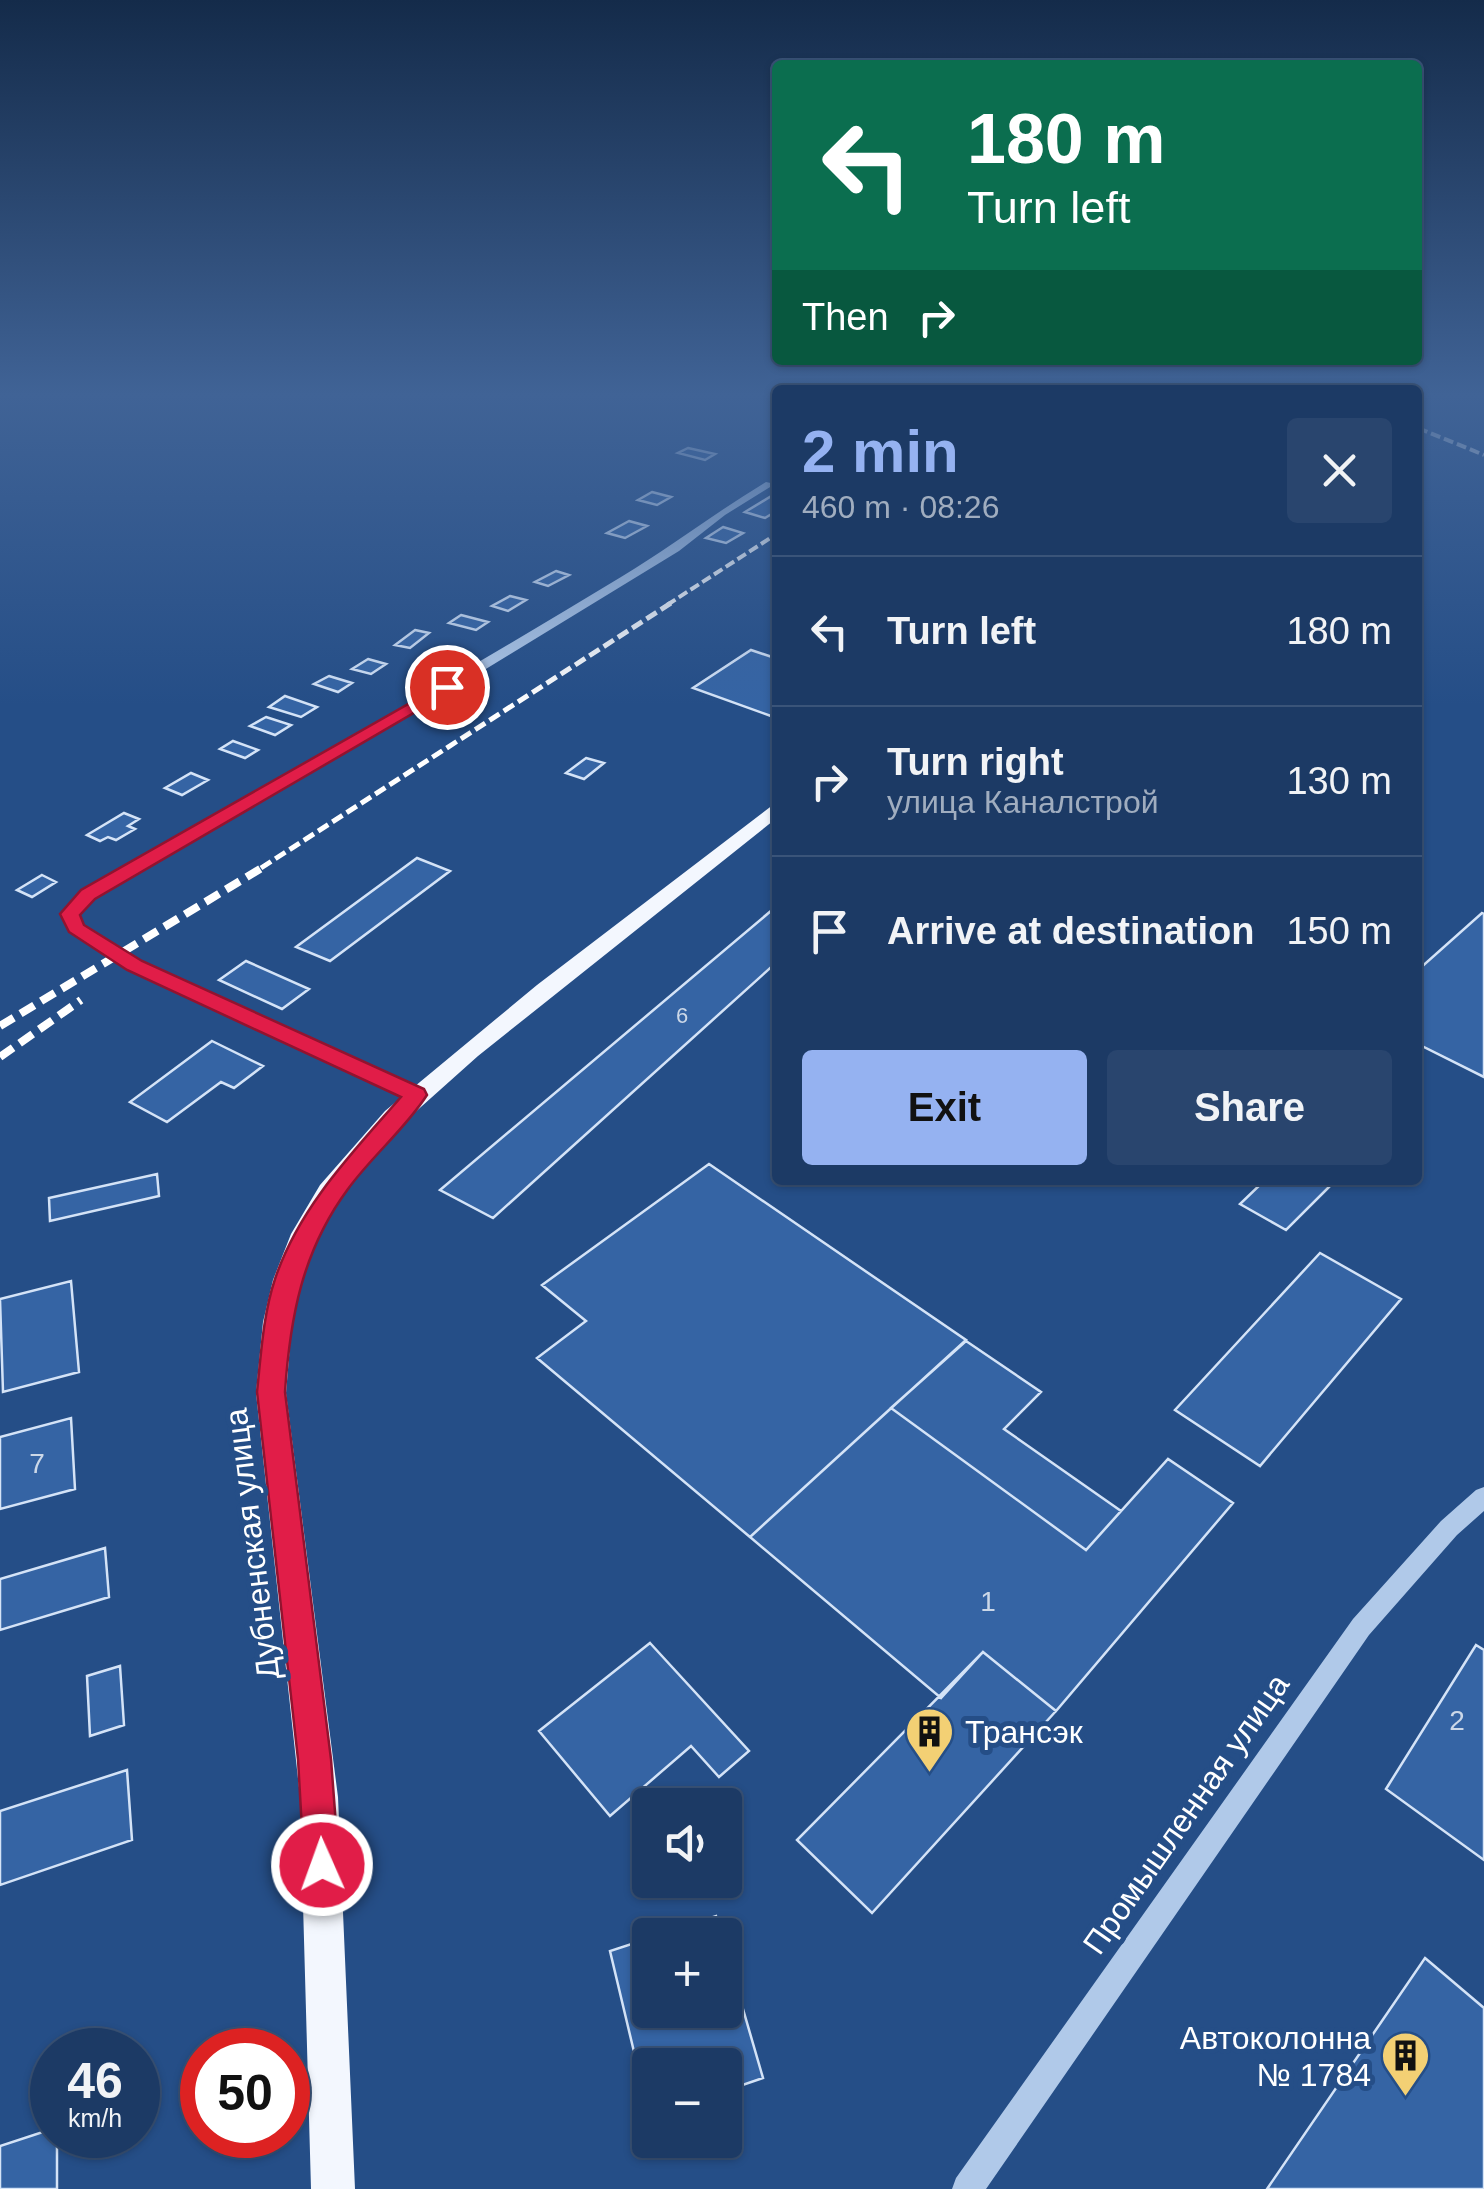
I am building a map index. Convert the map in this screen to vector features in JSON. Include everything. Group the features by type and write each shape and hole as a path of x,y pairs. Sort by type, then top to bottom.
{"main road":[{"name":"Дубненская улица","path":"332,2189 319,1797 271,1392 288,1278 311,1228 339,1183 416,1095 772,813"}],"street":[{"path":"416,1095 135,965 76,928 70,914 88,894 418,705 675,549 743,500"},
{"name":"Промышленная улица","path":"967,2189 1361,1627 1449,1528 1484,1497"}],"building":[{"path":"639,500 665,500 657,505"},
{"path":"772,500 772,514 765,518 745,512"},
{"path":"629,521 647,526 625,538 607,533"},
{"path":"723,527 743,533 726,543 706,538"},
{"path":"556,571 569,575 548,586 535,582"},
{"path":"510,596 526,600 508,611 492,606"},
{"path":"461,615 488,622 476,630 449,623"},
{"path":"415,630 429,633 410,648 395,645"},
{"path":"751,650 772,657 771,716 693,688"},
{"path":"368,659 386,664 371,674 352,669"},
{"path":"329,676 352,683 338,692 314,684"},
{"path":"285,696 317,707 301,717 269,707"},
{"path":"266,717 291,725 275,735 250,726"},
{"path":"233,741 258,750 245,758 220,749"},
{"path":"586,758 604,763 584,779 566,773"},
{"path":"191,773 208,780 182,795 165,788"},
{"path":"124,813 139,819 128,826 135,829 116,840 108,837 100,841 87,835"},
{"path":"417,858 450,871 330,961 296,947"},
{"path":"42,875 56,882 32,897 17,890"},
{"path":"772,910 772,966 493,1218 440,1190"},
{"path":"1484,914 1484,1077 1422,1046 1422,966"},
{"path":"246,961 309,989 282,1009 219,980"},
{"path":"212,1041 263,1066 234,1088 221,1082 167,1122 130,1102"},
{"path":"709,1164 966,1340 750,1537 537,1358 586,1321 542,1285"},
{"path":"157,1174 159,1196 50,1221 49,1198"},
{"path":"1260,1185 1331,1185 1286,1230 1240,1204"},
{"path":"1320,1253 1401,1299 1260,1466 1175,1410"},
{"path":"71,1281 79,1372 3,1392 0,1299"},
{"path":"966,1341 1041,1392 1004,1429 1121,1511 1086,1550 891,1408"},
{"path":"891,1408 1086,1550 1168,1459 1233,1503 1056,1711 983,1652 941,1698 750,1537"},
{"path":"71,1418 75,1489 0,1509 0,1437"},
{"path":"105,1548 109,1597 0,1630 0,1579"},
{"path":"650,1643 749,1751 719,1777 691,1746 642,1788 632,1788 632,1797 610,1816 539,1731"},
{"path":"1476,1645 1484,1650 1484,1860 1386,1789"},
{"name":"Трансэк","path":"983,1652 1056,1711 872,1913 797,1840"},
{"path":"120,1666 124,1725 90,1736 87,1676"},
{"path":"127,1770 132,1840 0,1885 0,1811"},
{"path":"632,1944 632,2028 742,2028 742,2006 763,2078 742,2085 742,2048 633,2048 610,1951"},
{"name":"Автоколонна № 1784","path":"1425,1958 1484,2008 1484,2189 1267,2189"},
{"path":"30,2136 30,2158 57,2158 57,2189 0,2189 0,2146"}],"railway":[{"path":"667,605 772,537"},
{"path":"261,868 671,603"},
{"path":"0,1026 265,866"},
{"path":"0,1057 81,1000"}],"place":[{"name":"Трансэк","path":"930,1774"},
{"name":"Автоколонна № 1784","path":"1406,2098"}],"route":[{"path":"322,1865 315,1759 271,1392 276,1332 288,1278 311,1228 339,1183 416,1095 135,965 76,928 70,914 88,894 447,687"}]}
